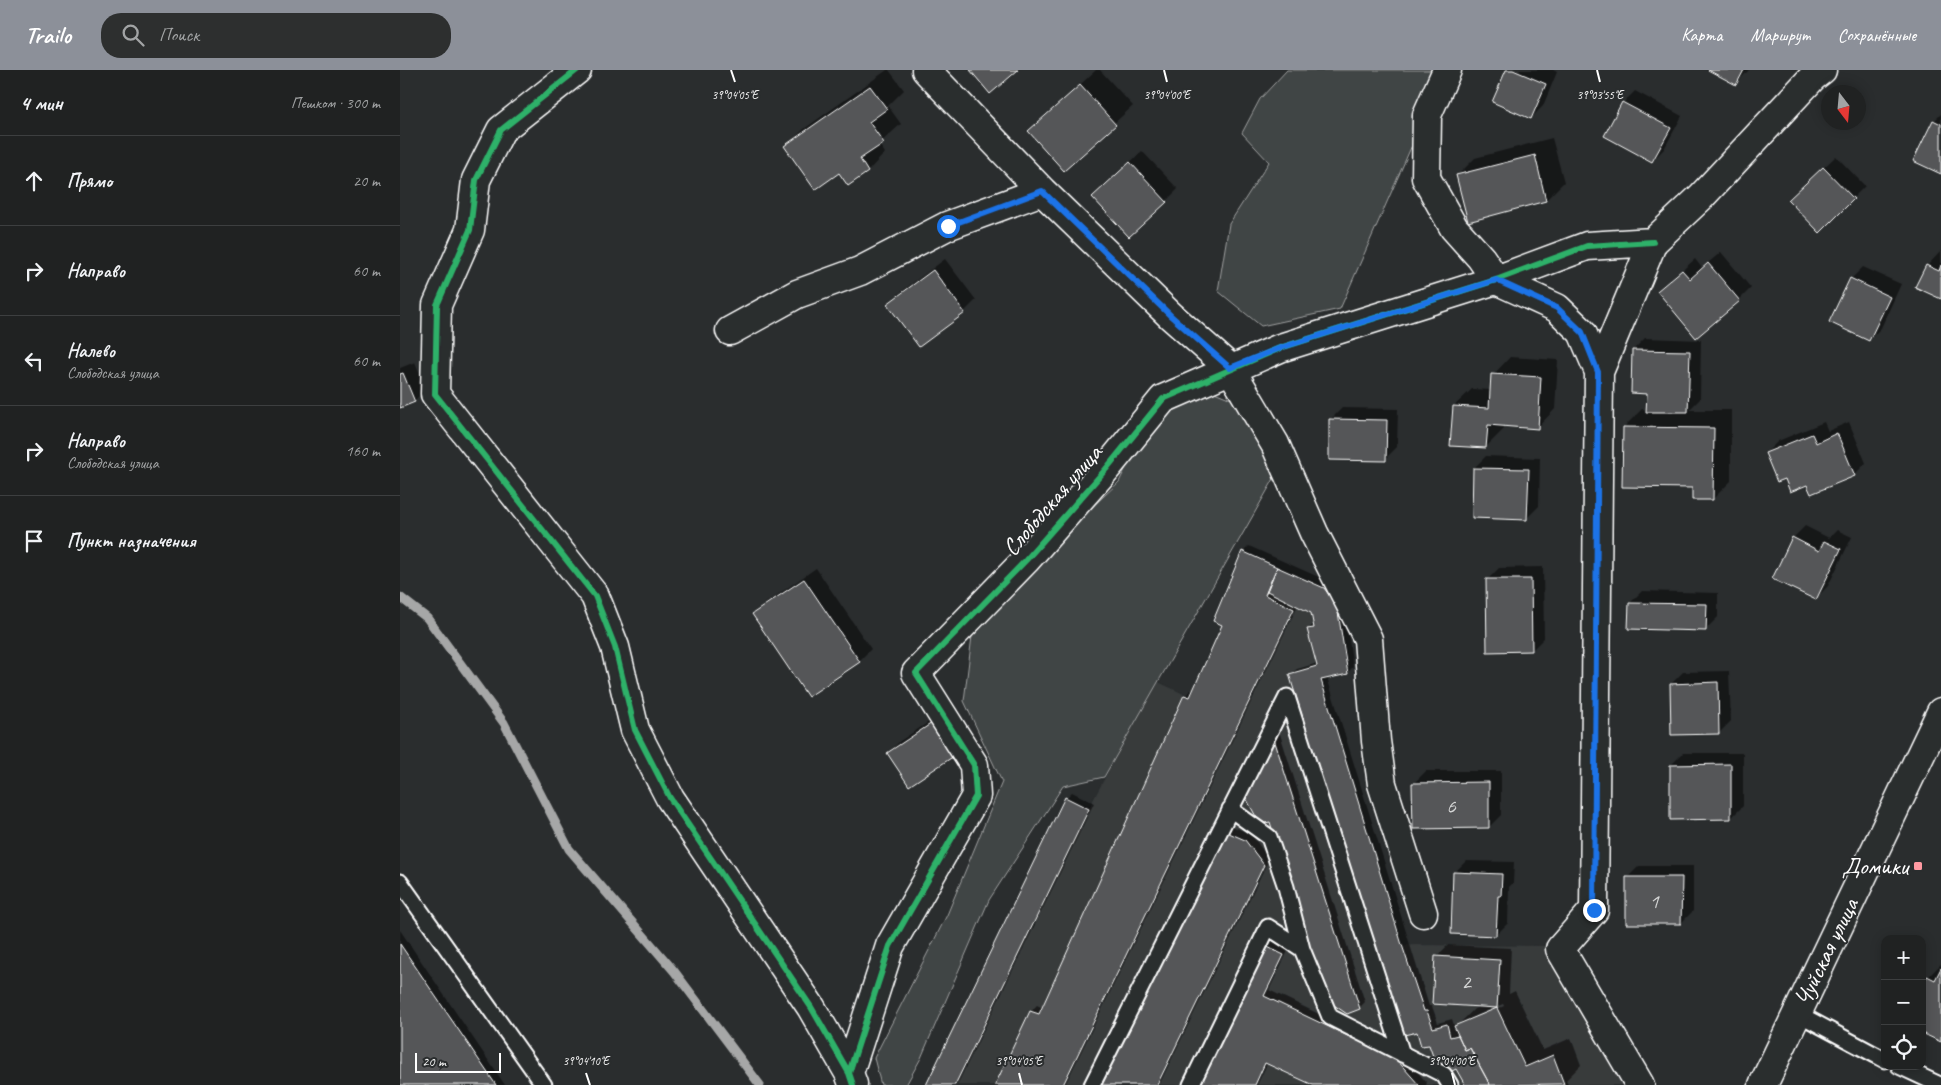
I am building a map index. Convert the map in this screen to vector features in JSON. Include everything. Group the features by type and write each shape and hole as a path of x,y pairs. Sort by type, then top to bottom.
{"street":[{"path":"578,70 501,130 476,180 470,230 438,305 435,394 595,596 615,647 635,730 670,798 811,1007 851,1079"},
{"path":"926,70 1042,191 1171,316 1230,368 1275,444 1314,533 1368,639 1376,741 1382,784 1423,913"},
{"path":"1447,70 1427,115 1426,178 1454,228 1481,258 1496,280 1557,308 1582,332 1598,372 1594,910 1560,949 1640,1085"},
{"path":"1598,372 1653,242 1701,197 1813,77 1822,70"},
{"path":"730,331 797,294 860,271 948,226 1042,191"},
{"name":"Слободская улица","path":"851,1079 890,946 976,796 974,765 916,673 1026,560 1106,470 1163,399 1230,368 1280,348 1496,280 1587,246 1653,242"},
{"name":"Чуйская улица","path":"1763,1085 1941,712"}],"lane":[{"path":"1092,1085 1287,697 1402,1054"},
{"path":"1230,810 1269,836 1286,888 1302,949 1330,1017 1444,1075 1450,1085"},
{"path":"400,882 544,1085"},
{"path":"1191,1085 1268,927 1302,949"},
{"path":"1797,1013 1881,1058"},
{"path":"1908,1070 1940,1085"}],"shaded area":[{"path":"1287,70 1445,70 1340,309 1261,326 1218,291 1229,224 1269,162 1242,133 1260,99"},
{"path":"1212,391 1241,403 1275,477 1104,777 1063,786 989,900 921,1058 906,1085 881,1085 874,1058 947,915 1002,782 964,701 973,628 1073,525 1119,482 1156,406"},
{"path":"1242,551 1324,588 1337,606 1348,674 1321,680 1402,945 1553,946 1634,1085 926,1085 1065,797 1089,808 1156,681 1190,697 1222,625 1213,621"}],"building":[{"path":"970,70 1018,70 990,94"},
{"path":"1506,70 1513,70 1546,84 1531,119 1492,102"},
{"path":"1708,70 1744,70 1736,85"},
{"path":"1080,85 1116,125 1064,171 1028,131"},
{"path":"870,86 887,109 869,122 884,143 860,159 868,172 848,186 839,173 815,190 784,146"},
{"path":"1622,102 1671,128 1652,162 1604,136"},
{"path":"1933,120 1941,124 1941,174 1913,161"},
{"path":"1535,155 1546,201 1468,222 1456,175"},
{"path":"1130,162 1167,202 1129,237 1092,197"},
{"path":"1823,167 1854,199 1820,233 1788,200"},
{"path":"1708,263 1740,301 1696,338 1657,291 1682,270 1690,279"},
{"path":"1926,265 1939,271 1941,265 1941,299 1915,287"},
{"path":"933,270 965,313 919,347 887,304"},
{"path":"1850,278 1890,297 1869,341 1829,322"},
{"path":"1632,350 1690,351 1688,412 1646,412 1647,394 1631,393"},
{"path":"403,373 415,402 400,408 400,374"},
{"path":"1491,374 1541,377 1538,429 1488,425 1486,448 1450,446 1453,406 1489,408"},
{"path":"1329,419 1387,420 1386,461 1329,460"},
{"path":"1623,427 1714,428 1713,500 1692,500 1692,488 1622,487"},
{"path":"1837,433 1855,476 1811,494 1807,485 1790,492 1785,479 1777,482 1765,453 1812,434 1816,443"},
{"path":"1473,468 1529,469 1527,520 1472,518"},
{"path":"1792,537 1819,551 1824,541 1841,549 1816,600 1772,579"},
{"path":"1242,551 1277,567 1265,595 1294,609 1063,1085 995,1085 1030,1011 1039,1014 1184,695 1190,697 1222,625 1213,621"},
{"path":"1277,567 1324,588 1337,606 1348,674 1321,680 1402,945 1424,1011 1427,1011 1433,1028 1447,1024 1450,1037 1458,1035 1465,1050 1470,1048 1490,1085 1465,1085 1456,1069 1448,1073 1442,1057 1434,1059 1429,1045 1421,1046 1417,1032 1404,1035 1396,1011 1394,1012 1289,674 1317,666 1307,629 1314,628 1311,613 1267,591"},
{"path":"804,579 860,662 808,697 752,614"},
{"path":"1486,579 1531,579 1532,651 1487,652"},
{"path":"1629,603 1707,604 1706,631 1628,629"},
{"path":"1718,682 1719,734 1671,735 1670,684"},
{"path":"932,723 954,756 909,786 887,753"},
{"path":"1274,739 1360,1009 1347,1014 1334,1005 1319,982 1270,822 1260,824 1239,785 1256,745"},
{"path":"1731,764 1731,819 1670,820 1670,765"},
{"path":"1489,782 1489,828 1413,829 1412,783"},
{"path":"1065,797 1089,809 955,1085 926,1085"},
{"path":"1222,830 1245,840 1264,865 1157,1085 1099,1085"},
{"path":"1453,872 1502,874 1501,896 1498,896 1496,936 1451,934"},
{"path":"1626,877 1682,877 1681,924 1626,924"},
{"path":"1257,942 1284,955 1264,996 1396,1059 1419,1085 1313,1085 1265,1063 1255,1085 1191,1085"},
{"path":"400,944 496,1085 400,1085"},
{"path":"1435,956 1500,960 1497,1008 1432,1004"},
{"path":"1941,968 1941,1042 1926,1035 1926,978 1927,976 1935,980"},
{"path":"1497,1008 1525,1067 1553,1055 1564,1084 1490,1085 1470,1048 1465,1050 1454,1026"}],"waterway":[{"path":"400,597 427,618 504,723 569,849 674,971 760,1085"}],"cycle path":[{"path":"577,70 501,130 476,180 470,230 437,305 435,394 595,596 615,647 635,730 670,798 811,1007 849,1073 853,1085"},
{"path":"849,1073 890,946 976,796 974,765 916,673 1026,560 1106,469 1163,399 1280,348 1496,280 1587,246 1653,242"}],"place":[{"name":"Домики","path":"1918,866"}],"route":[{"path":"948,226 1042,191 1171,316 1230,368 1280,348 1496,280 1557,308 1582,332 1598,372 1594,910"}]}
